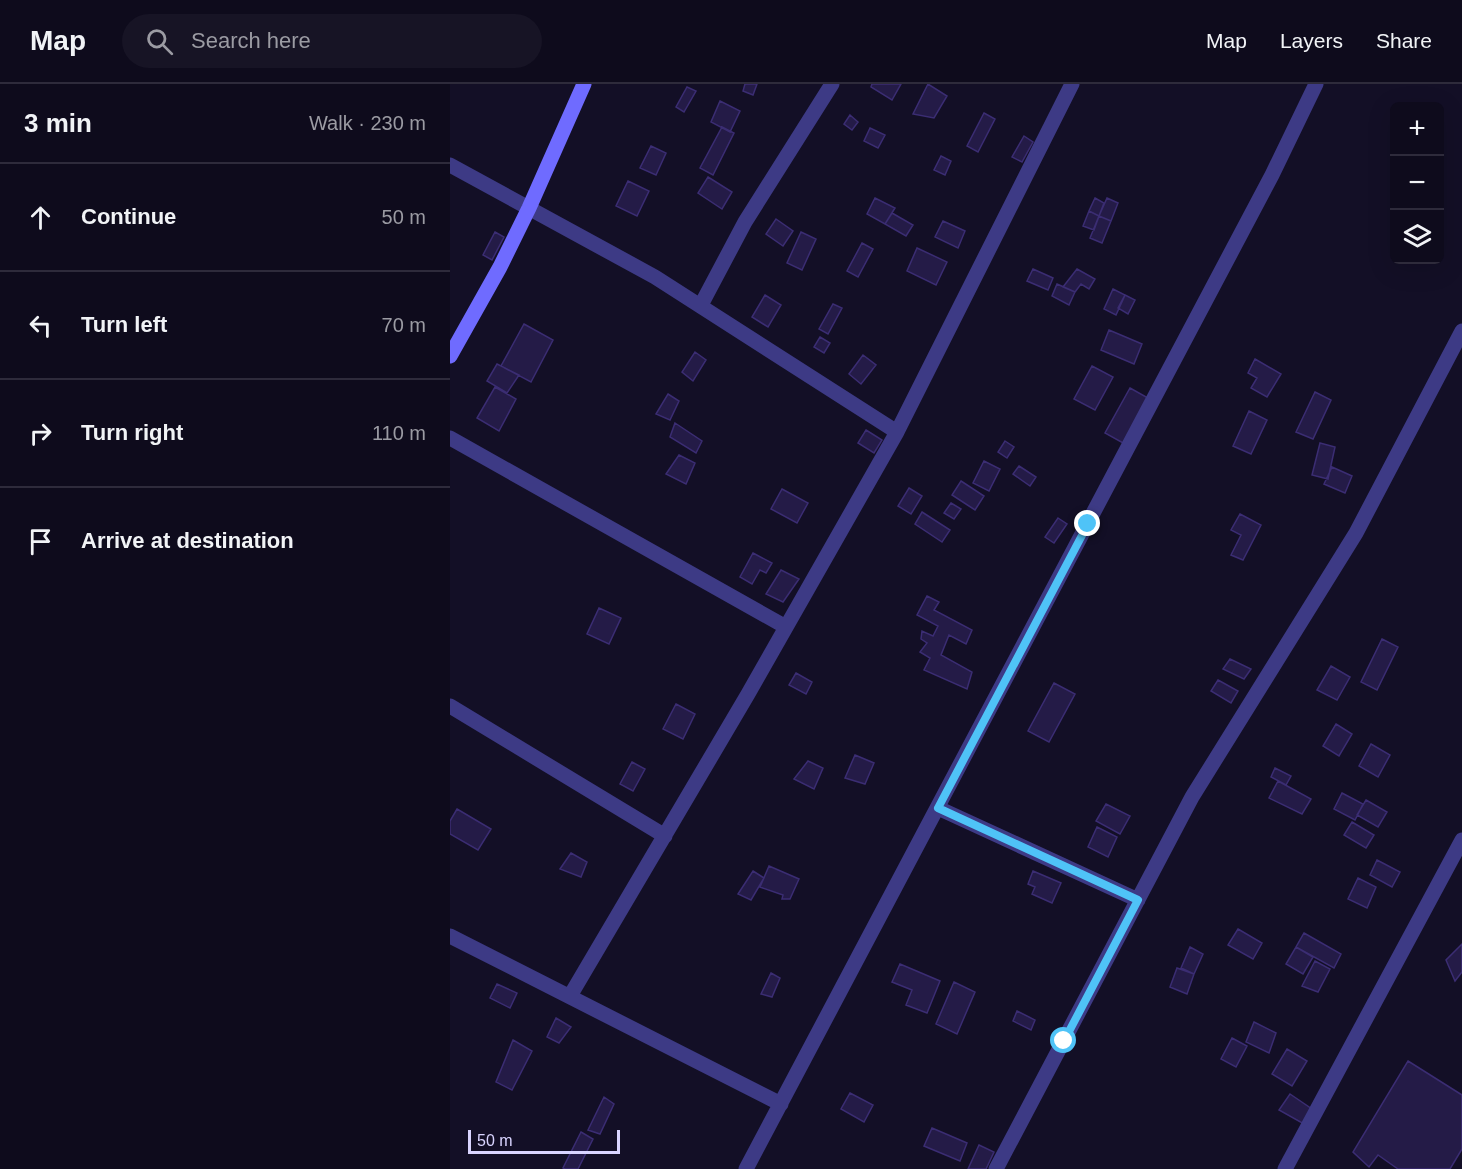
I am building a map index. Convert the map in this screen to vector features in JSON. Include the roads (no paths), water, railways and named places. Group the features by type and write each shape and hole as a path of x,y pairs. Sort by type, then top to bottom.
{"street":[{"path":"450,356 500,267 584,84"},
{"path":"701,306 745,222 832,84"},
{"path":"570,996 665,836 897,432 1072,84"},
{"path":"746,1169 1272,174 1316,84"},
{"path":"450,165 655,277 897,432"},
{"path":"996,1169 1192,797 1356,533 1462,331"},
{"path":"450,438 786,627"},
{"path":"450,706 665,836"},
{"path":"938,808 1138,900"},
{"path":"1285,1169 1460,848"},
{"path":"450,936 781,1104"}]}
